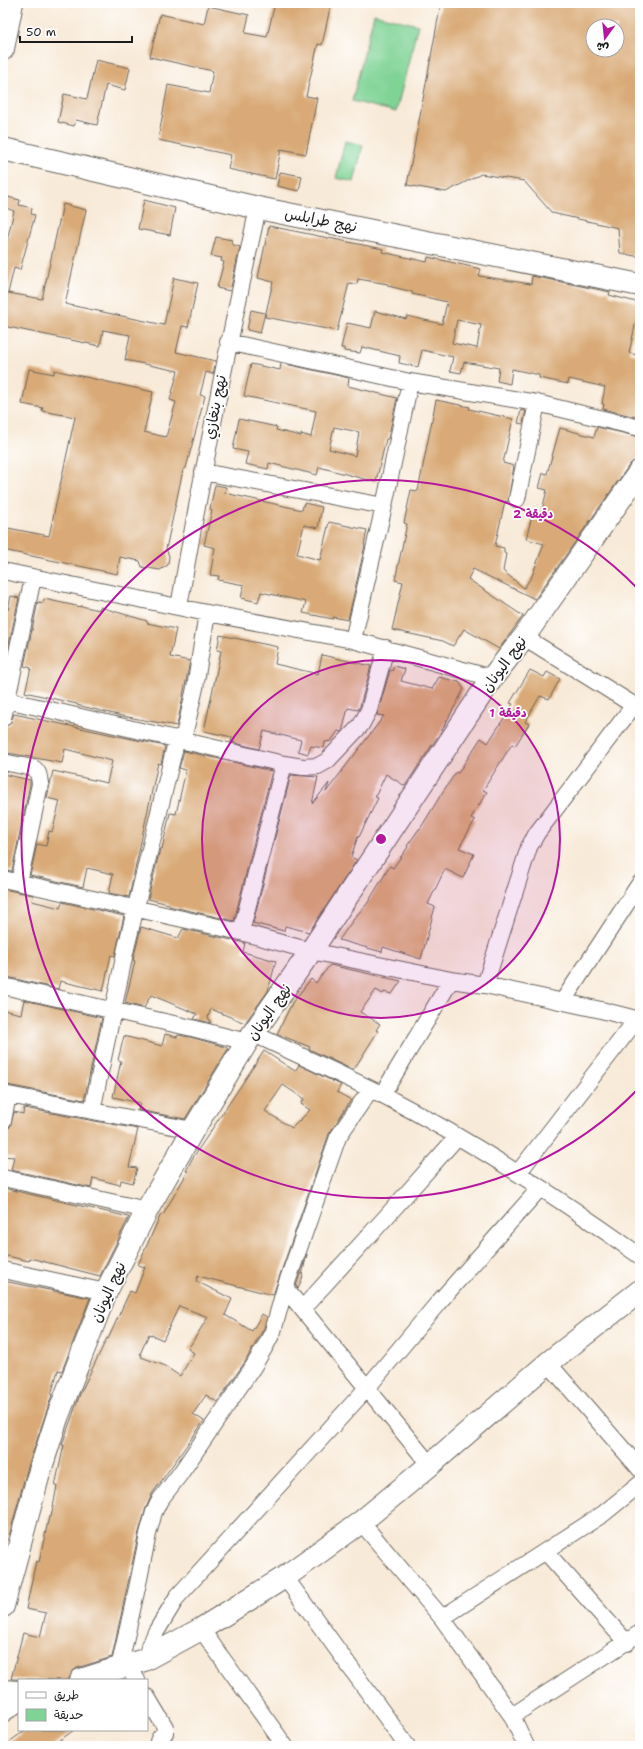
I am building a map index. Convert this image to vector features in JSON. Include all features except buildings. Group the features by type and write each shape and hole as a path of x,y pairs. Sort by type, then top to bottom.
{"street":[{"path":"3,49 12,3"},
{"name":"نهج طرابلس","path":"3,149 258,208 640,285"},
{"name":"نهج بنغازي","path":"179,607 228,342 258,208"},
{"path":"228,342 410,382 538,403 640,428"},
{"path":"352,640 384,506 410,382"},
{"path":"517,499 538,403"},
{"path":"203,472 384,506"},
{"name":"نهج اليونان","path":"3,1606 8,1570 57,1418 106,1292 147,1210 193,1130 250,1038 311,951 492,678 524,637 638,479"},
{"path":"3,571 207,613 352,640 492,678"},
{"path":"3,718 33,578"},
{"path":"92,1111 126,948 180,739 195,688 207,613"},
{"path":"486,985 529,847 537,833 637,707 524,637"},
{"path":"7,700 284,764 303,767 318,766 327,761 361,726 369,710 386,648"},
{"path":"3,762 33,768 39,775 40,784 19,882"},
{"path":"241,932 284,764"},
{"path":"3,879 241,932 311,951 563,1001 638,1020 518,1173"},
{"path":"563,1001 640,883"},
{"path":"132,1668 139,1579 154,1512 160,1500 180,1474 263,1351 275,1326 285,1288 338,1137 376,1092 451,980"},
{"path":"3,986 250,1038 376,1092 457,1137 518,1173 640,1256"},
{"path":"3,1122 6,1094 193,1130"},
{"path":"303,1308 457,1137"},
{"path":"3,1178 147,1210"},
{"path":"132,1668 156,1632 176,1597 367,1388 438,1303 540,1188"},
{"path":"3,1270 106,1292"},
{"path":"285,1288 303,1308 430,1465"},
{"path":"85,1679 132,1668 201,1629 285,1576 361,1522 430,1465 548,1363 640,1291"},
{"path":"548,1363 640,1469"},
{"path":"442,1618 603,1514 640,1484"},
{"path":"361,1522 442,1618 512,1716 526,1746"},
{"path":"546,1552 627,1643"},
{"path":"285,1576 407,1746"},
{"path":"201,1629 285,1746"},
{"path":"512,1716 627,1643 640,1633"},
{"path":"3,1691 18,1692"},
{"path":"148,1699 166,1727 165,1733 160,1736 158,1746"},
{"path":"3,1714 18,1704"}],"green space":[{"path":"374,14 418,25 396,112 352,101"},
{"path":"345,141 363,145 354,182 336,178"}]}
